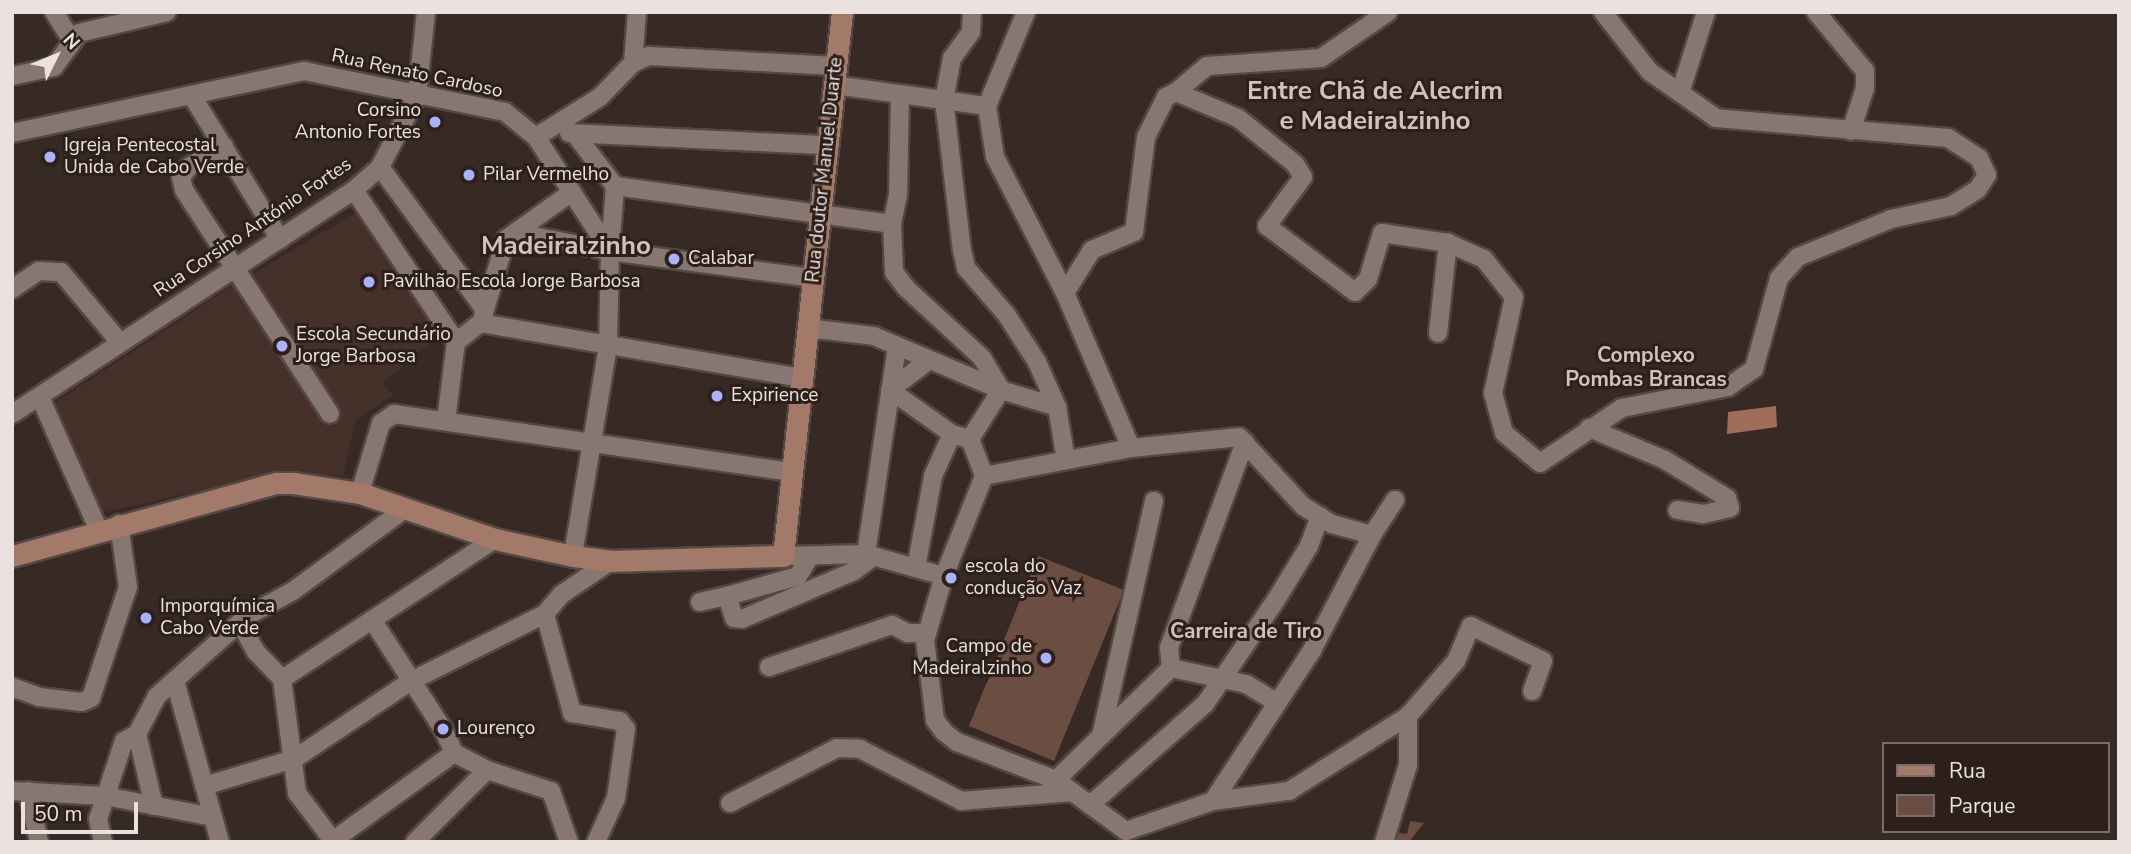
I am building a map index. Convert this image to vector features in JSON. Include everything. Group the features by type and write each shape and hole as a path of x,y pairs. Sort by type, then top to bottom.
{"street":[{"path":"54,12 71,39"},
{"path":"12,76 54,67 71,39 79,33 167,12"},
{"name":"Rua Corsino António Fortes","path":"12,414 119,341 354,190 380,167 417,96 426,12"},
{"path":"633,63 637,12"},
{"name":"Rua doutor Manuel Duarte","path":"783,556 842,12"},
{"path":"972,12 971,32 952,58 944,100 966,268 1006,314 1037,362 1057,407 1066,460"},
{"path":"1026,12 988,106 995,157 1065,293 1131,448"},
{"path":"1065,293 1092,250 1134,232 1146,137 1166,97 1207,66 1321,58 1388,12"},
{"path":"1175,92 1238,118 1295,164 1304,177 1267,226 1354,292 1368,279 1382,233 1448,243 1484,259 1514,297 1493,393 1504,433 1540,463 1622,408 1728,387 1754,369 1779,278 1798,257 1891,219 1951,206 1977,190 1987,175 1979,158 1948,138 1716,118 1650,72 1603,12"},
{"path":"1680,93 1706,12"},
{"path":"1816,12 1865,71 1865,88 1851,131"},
{"path":"540,134 600,97 633,63 649,56 835,75 901,94 988,106"},
{"name":"Rua Renato Cardoso","path":"12,133 304,71 505,112 540,134 572,192 610,251"},
{"path":"901,94 898,195 892,224 894,272 906,288 982,358 1001,390"},
{"path":"192,96 280,239"},
{"path":"540,134 828,145"},
{"path":"573,556 608,346 610,251 615,186 574,134"},
{"path":"224,146 181,177 184,190 330,414"},
{"path":"380,167 483,316 608,346 802,378"},
{"path":"615,186 892,224"},
{"path":"354,190 456,342"},
{"path":"446,421 456,342 483,316 506,239 572,192"},
{"path":"518,233 610,251 813,278"},
{"path":"1438,333 1448,243"},
{"path":"12,289 39,271 61,272 119,341"},
{"path":"807,328 874,336 1001,390 1057,407"},
{"path":"727,596 734,618 742,619 854,571 870,555 897,346"},
{"path":"890,390 929,360"},
{"path":"890,390 952,435 970,439"},
{"path":"970,439 1001,390"},
{"path":"12,687 39,697 82,702 91,698 128,587 109,528 40,397"},
{"path":"360,493 386,416 446,421 592,445 792,472"},
{"path":"1589,428 1665,460 1727,498 1730,508 1703,514 1677,510"},
{"path":"916,568 933,476 952,435"},
{"path":"984,476 1131,448 1239,438 1303,506 1320,516 1372,535"},
{"path":"970,439 984,476 944,576 927,633 935,720 944,732 957,742 1056,780 1126,831 1213,801 1289,791 1408,716 1456,661 1471,626 1543,662 1532,691"},
{"path":"1171,668 1169,647 1245,442"},
{"path":"12,556 276,483 360,493 495,539 573,556 611,561 870,555 944,576"},
{"path":"1213,801 1312,650 1372,535 1395,500"},
{"path":"1101,736 1154,501"},
{"path":"103,842 98,819 124,741 137,734 157,696 240,623 293,591 405,509"},
{"path":"1090,805 1205,704 1309,546 1320,516"},
{"path":"282,679 495,539"},
{"path":"701,602 798,576 809,558"},
{"path":"204,786 294,759 411,681 545,614 562,594 611,561"},
{"path":"545,614 572,713 620,721 626,729 616,798 596,842"},
{"path":"373,621 454,753 486,770 551,791 569,842"},
{"path":"240,623 256,652 282,679 298,793 332,841 454,753"},
{"path":"769,667 892,625 908,632 927,633"},
{"path":"1171,668 1199,677 1224,678 1246,684 1276,702"},
{"path":"1056,780 1171,668"},
{"path":"175,681 220,842"},
{"path":"1384,842 1408,765 1408,716"},
{"path":"137,734 154,806"},
{"path":"730,803 837,748 860,749 961,800 1073,792"},
{"path":"415,842 486,770"},
{"path":"39,842 20,791 105,796 213,817"}],"shaded area":[{"name":"Escola Secundário Jorge Barbosa","path":"367,206 445,330 383,383 393,395 355,421 343,476 284,472 96,514 53,404 229,288"},
{"path":"1776,406 1777,427 1727,434 1728,412"}],"green space":[{"name":"Campo de Madeiralzinho","path":"1038,556 1124,590 1054,761 969,726"},
{"path":"1410,821 1424,823 1409,842 1384,842 1395,832 1407,834"}],"place":[{"name":"Corsino Antonio Fortes","path":"435,122"},
{"name":"Igreja Pentecostal Unida de Cabo Verde","path":"50,157"},
{"name":"Pilar Vermelho","path":"469,175"},
{"name":"Calabar","path":"674,259"},
{"name":"Pavilhão Escola Jorge Barbosa","path":"369,282"},
{"name":"Escola Secundário Jorge Barbosa","path":"282,346"},
{"name":"Expirience","path":"717,396"},
{"name":"escola do condução Vaz","path":"951,578"},
{"name":"Imporquímica Cabo Verde","path":"146,618"},
{"name":"Campo de Madeiralzinho","path":"1046,658"},
{"name":"Lourenço","path":"443,729"}],"district":[{"name":"Entre Chã de Alecrim e Madeiralzinho","path":"1375,106"},
{"name":"Madeiralzinho","path":"566,246"},
{"name":"Complexo Pombas Brancas","path":"1646,367"},
{"name":"Carreira de Tiro","path":"1246,631"}]}
